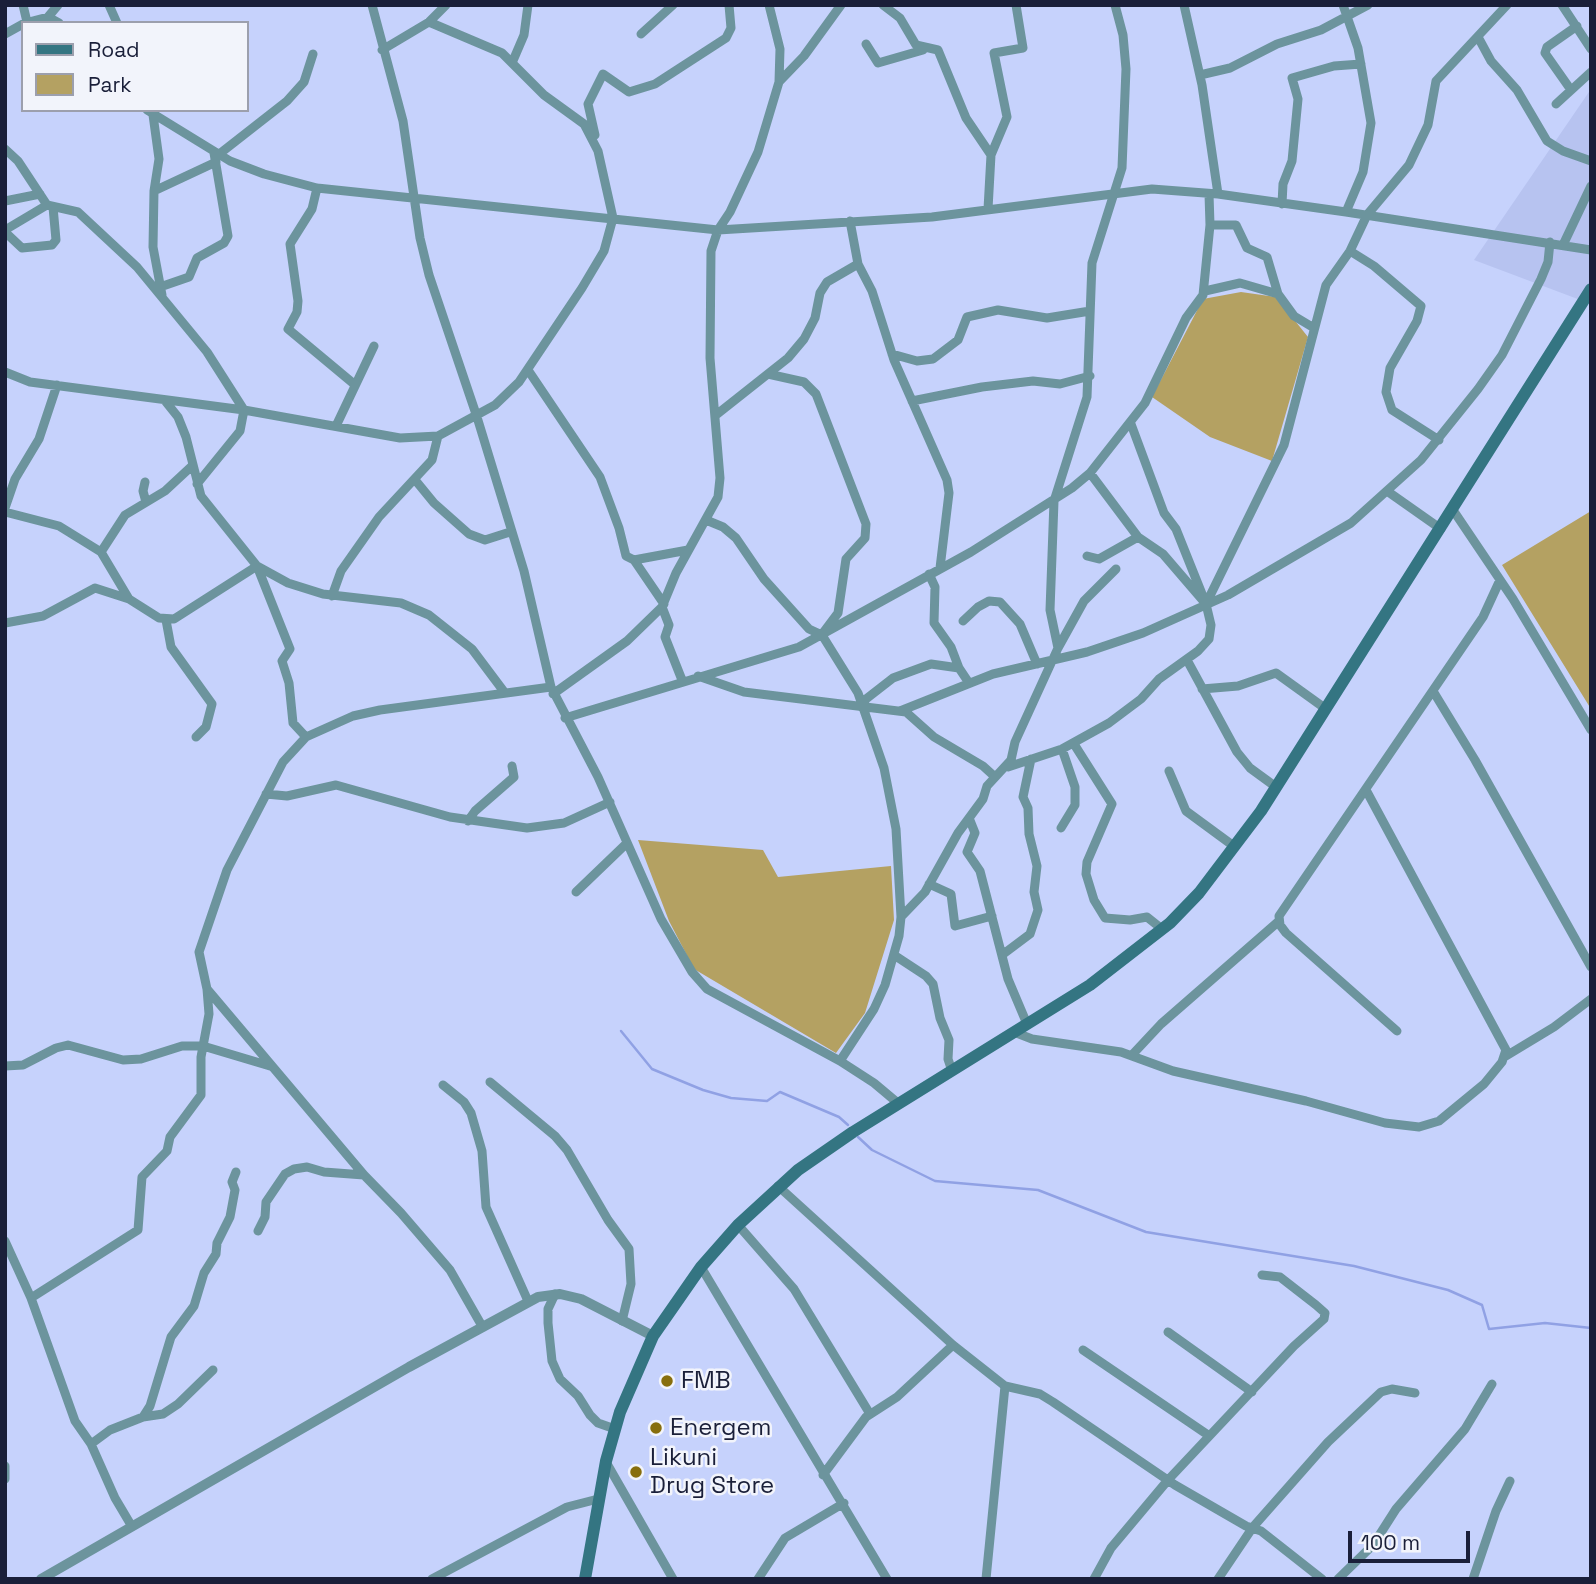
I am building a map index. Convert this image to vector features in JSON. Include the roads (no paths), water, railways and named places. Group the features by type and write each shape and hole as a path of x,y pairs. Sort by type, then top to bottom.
{"main road":[{"path":"585,1579 606,1461 638,1367 653,1336 701,1267 738,1225 778,1186 899,1104 1090,985 1162,929 1199,893 1276,787 1591,289"}],"street":[{"path":"33,21 48,17 58,5"},
{"path":"382,50 429,22 446,5"},
{"path":"512,63 524,35 528,5"},
{"path":"640,34 673,5"},
{"path":"5,374 166,402 244,410 400,438 438,436 477,417 508,394 528,370 604,251 613,218 588,104 603,74 629,92 655,84 726,38 731,28 729,5"},
{"path":"31,1298 138,1230 142,1177 167,1151 170,1138 201,1095 203,1046 209,1014 208,989 200,963 200,942 228,870 283,762 306,737 353,716 505,693 552,690 627,642 663,605 720,488 710,358 711,251 718,230 730,212 758,152 779,82 780,49 769,5"},
{"path":"779,82 804,56 841,5"},
{"path":"883,5 900,18 915,45 925,50"},
{"path":"988,209 991,155 1007,117 994,53 1023,48 1016,5"},
{"path":"1058,648 1050,610 1054,501 1087,397 1090,376 1092,263 1122,168 1126,106 1123,35 1115,5"},
{"path":"565,718 682,680 799,647 1054,501 1090,473 1145,403 1186,318 1205,291 1213,194 1200,75 1184,5"},
{"path":"1343,5 1371,110 1370,141 1363,172 1346,212"},
{"path":"1200,75 1230,68 1277,44 1347,18 1368,5"},
{"path":"1206,604 1284,445 1326,285 1350,251 1367,215 1402,175 1417,149 1428,125 1436,81 1507,5"},
{"path":"1562,5 1591,49"},
{"path":"371,6 403,121 413,197 431,283 477,417 527,582 552,690 565,718 610,802 680,954 707,989 840,1061 874,1083 899,1104"},
{"path":"48,17 56,21"},
{"path":"429,22 502,54 544,95 584,124 598,151"},
{"path":"5,34 21,25"},
{"path":"1571,90 1545,53 1547,47 1577,26"},
{"path":"1478,37 1491,61 1517,90 1547,141 1563,151 1591,161"},
{"path":"866,44 878,63 932,47 938,50 966,118 991,155"},
{"path":"154,191 216,157 288,101 304,82 313,54"},
{"path":"1282,204 1283,184 1292,161 1298,99 1292,78 1334,66 1360,64"},
{"path":"1556,104 1591,72"},
{"path":"150,113 216,157 256,172 317,188 718,230 932,217 1152,189 1213,194 1346,212 1591,250"},
{"path":"150,113 159,152 154,191 153,247 164,303"},
{"path":"5,149 18,161 50,206 56,240 52,244 22,248 5,231 50,206 78,212 136,267 207,352 244,410 240,431 197,484"},
{"path":"160,287 189,277 197,258 224,243 228,236 216,157"},
{"path":"1563,245 1591,186"},
{"path":"317,188 313,209 290,244 298,301 297,312 288,329 354,384"},
{"path":"5,201 40,194"},
{"path":"850,221 858,264 872,290 892,354 944,473 949,493 940,568"},
{"path":"1210,225 1236,226 1247,248 1267,257 1278,294 1294,316 1314,328"},
{"path":"900,711 969,683 1125,640 1228,596 1340,532 1440,440 1502,355 1541,279 1548,262 1550,242"},
{"path":"1350,251 1374,266 1421,306 1417,321 1390,368 1386,392 1392,410 1440,440"},
{"path":"716,415 768,374 804,339 827,282 858,264"},
{"path":"1205,291 1240,283 1278,294"},
{"path":"892,354 917,361 933,359 958,340 967,317 998,310 1047,318 1090,311"},
{"path":"336,426 374,346"},
{"path":"528,370 600,477 619,528 626,556 634,560 663,605 669,625 665,637 682,680"},
{"path":"768,374 804,382 816,394 866,524 865,538 846,559 838,613 822,635"},
{"path":"912,401 982,387 1033,381 1060,384 1090,376"},
{"path":"57,385 39,439 15,479 5,510 59,526 101,552 129,599"},
{"path":"166,402 178,417 197,484 207,506 257,566 289,649 282,662 289,683 289,711 293,723 306,737"},
{"path":"901,917 929,884 969,818 984,799 994,776 1005,769 1074,744 1117,717 1147,693 1158,679 1187,660 1209,639 1211,625 1206,604 1176,529 1164,513 1131,424"},
{"path":"332,596 341,571 379,517 416,481 432,460 438,436"},
{"path":"101,552 125,515 165,491 193,465"},
{"path":"1090,473 1138,537 1163,554 1206,604"},
{"path":"416,481 434,503 469,534 485,540 510,532"},
{"path":"145,482 143,491 146,502"},
{"path":"1387,491 1441,529"},
{"path":"1453,510 1500,580 1591,730"},
{"path":"706,520 723,527 736,538 764,579 809,629 822,635 858,693 884,768 896,829 901,917 894,954 874,1009 840,1061"},
{"path":"1087,556 1099,559 1138,537"},
{"path":"634,560 688,550"},
{"path":"257,566 288,583 332,596 401,603 429,615 472,649 505,693"},
{"path":"5,623 43,616 95,589 129,599 166,620 181,617 257,566"},
{"path":"1005,769 1030,716 1037,689 1084,601 1097,585 1116,569"},
{"path":"929,574 935,587 934,623 951,646 969,683"},
{"path":"1132,1055 1161,1024 1279,921 1281,912 1483,617 1500,580"},
{"path":"963,621 989,601 1000,602 1020,624 1037,664"},
{"path":"166,620 171,647 212,704 206,727 195,737"},
{"path":"1187,660 1237,752 1250,768 1276,787"},
{"path":"861,707 877,689 903,674 931,664 959,667"},
{"path":"1202,689 1238,686 1276,673 1326,709"},
{"path":"698,676 744,692 900,711 911,715 934,737 984,766 994,776"},
{"path":"1433,691 1475,760 1591,967"},
{"path":"1074,744 1112,804 1087,863 1086,874 1094,900 1105,918 1130,920 1147,916 1162,929"},
{"path":"1061,828 1075,805 1075,787 1062,749"},
{"path":"1002,955 1030,934 1038,910 1034,892 1037,866 1029,834 1028,808 1023,797 1031,760"},
{"path":"468,821 475,811 514,777 512,766"},
{"path":"1169,771 1186,811 1235,847"},
{"path":"266,794 287,796 336,785 468,821 527,828 547,827 571,820 610,802"},
{"path":"1366,790 1500,1035 1506,1056"},
{"path":"969,818 975,833 967,852 980,871 1014,997 1027,1024"},
{"path":"576,891 627,843"},
{"path":"929,884 951,894 955,926 992,916"},
{"path":"1279,921 1286,933 1397,1031"},
{"path":"894,954 926,975 933,984 940,1018 949,1040 948,1059 952,1071"},
{"path":"208,989 364,1175 450,1270 482,1326"},
{"path":"1014,1032 1032,1039 1132,1055 1199,1078 1306,1101 1385,1123 1419,1127 1432,1125 1450,1113 1484,1083 1506,1056 1527,1045 1591,999"},
{"path":"5,1066 23,1065 55,1048 68,1045 123,1060 141,1059 182,1046 203,1046 274,1068"},
{"path":"490,1082 567,1150 608,1220 629,1249 631,1284 622,1321"},
{"path":"443,1085 464,1102 471,1113 482,1151 486,1207 528,1301"},
{"path":"258,1231 265,1217 266,1202 285,1174 294,1169 307,1167 324,1172 364,1175"},
{"path":"143,1417 150,1406 171,1336 194,1306 204,1273 216,1254 217,1243 230,1217 235,1190 232,1182 236,1172"},
{"path":"778,1186 953,1345 1005,1387 1046,1398 1168,1480 1245,1526 1253,1527 1322,1579"},
{"path":"738,1225 794,1289 870,1414"},
{"path":"5,1241 31,1298 75,1421 91,1444 115,1498 131,1525"},
{"path":"701,1267 887,1579"},
{"path":"1094,1579 1111,1548 1168,1480 1208,1435 1325,1317 1280,1277 1262,1275"},
{"path":"555,1294 548,1308 552,1361 560,1379 578,1395 590,1415 598,1423 615,1429"},
{"path":"41,1579 131,1525 528,1301 555,1294 581,1299 653,1336"},
{"path":"1168,1332 1252,1392"},
{"path":"823,1475 870,1414 897,1397 953,1345"},
{"path":"1083,1350 1208,1435"},
{"path":"91,1444 110,1430 143,1417 163,1414 178,1404 213,1370"},
{"path":"1338,1579 1373,1545 1396,1509 1465,1429 1492,1384"},
{"path":"986,1579 1005,1387"},
{"path":"1217,1579 1253,1527 1314,1456 1381,1392 1392,1389 1404,1394 1415,1393"},
{"path":"606,1461 673,1579"},
{"path":"5,1466 5,1479"},
{"path":"1473,1579 1496,1511 1510,1481"},
{"path":"432,1579 567,1507 598,1499"},
{"path":"758,1579 785,1538 844,1503"}],"waterway":[{"path":"621,1031 652,1069 703,1090 731,1098 767,1101 780,1092 839,1117 848,1125"},
{"path":"858,1137 872,1150 935,1181 1038,1190 1146,1232 1354,1266 1448,1290 1482,1305 1489,1329 1545,1323 1591,1328"}],"place":[{"name":"FMB","path":"667,1381"},
{"name":"Energem","path":"656,1428"},
{"name":"Likuni Drug Store","path":"636,1472"}]}
